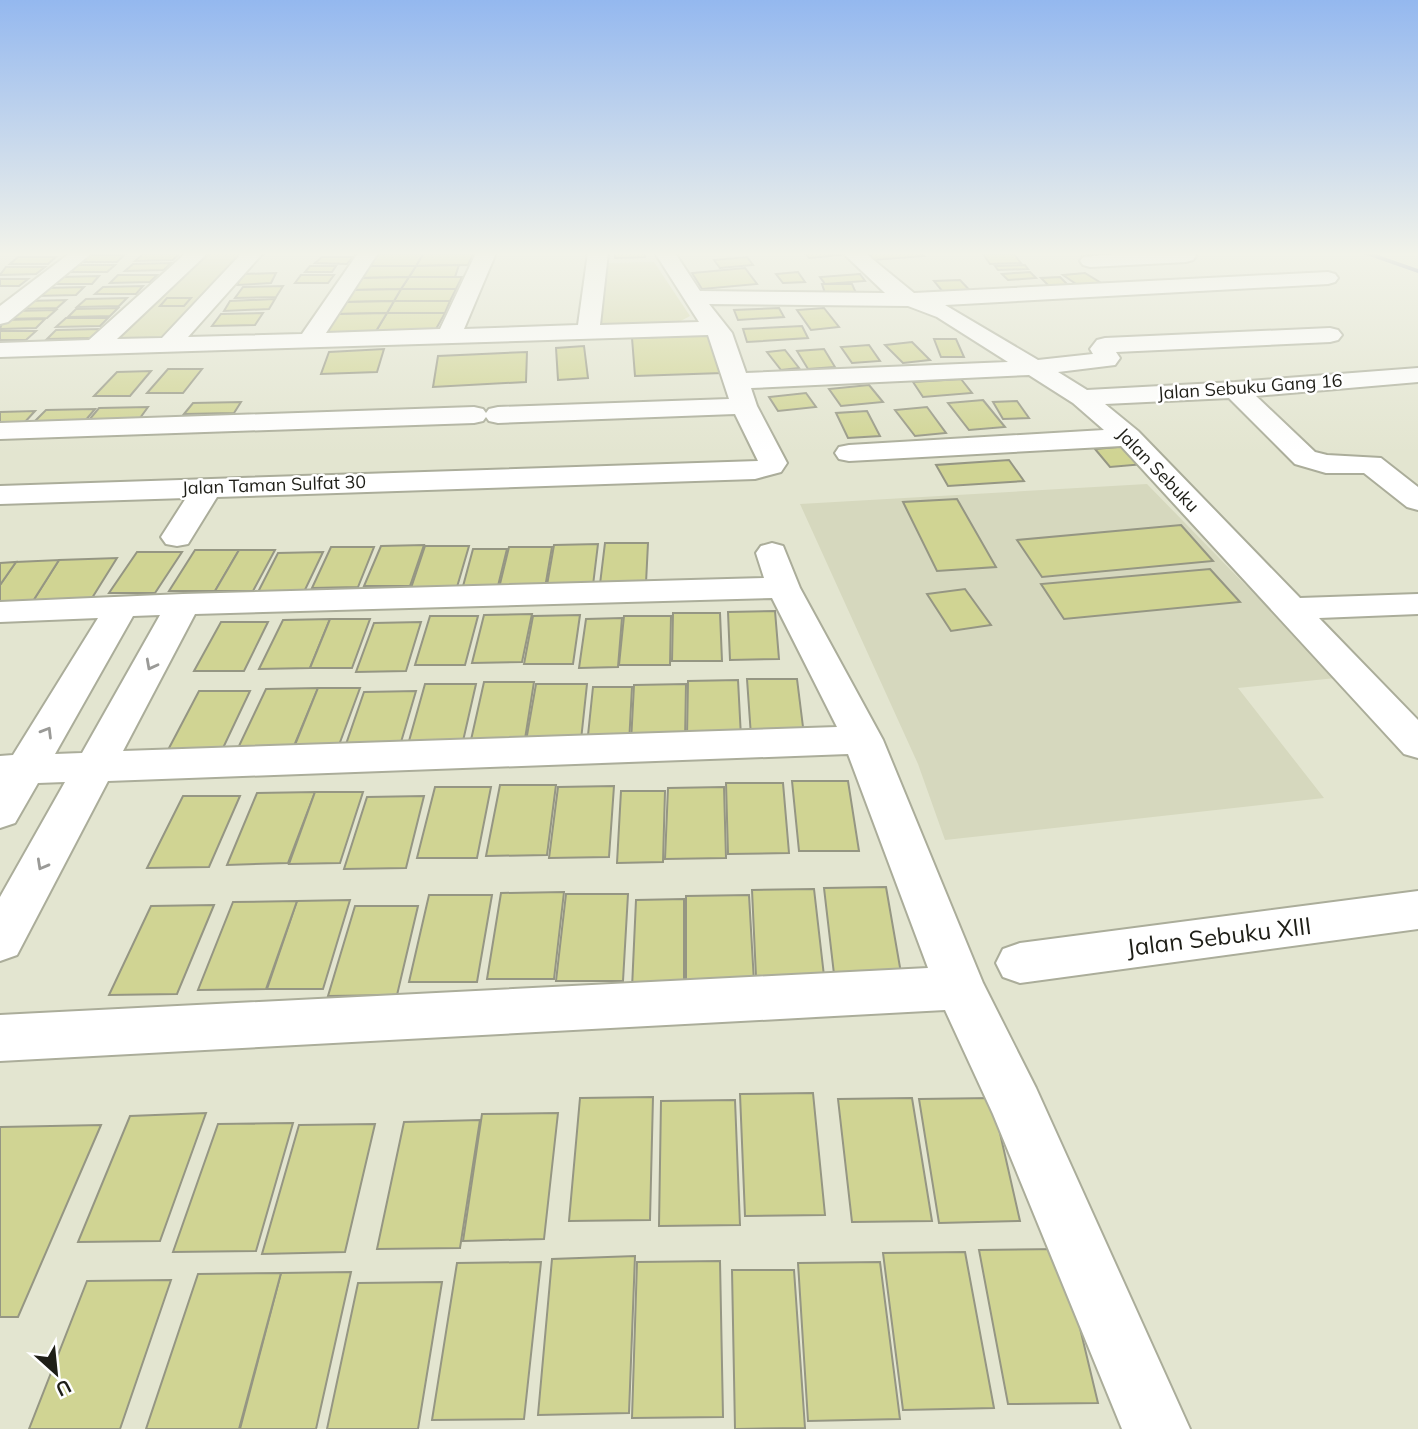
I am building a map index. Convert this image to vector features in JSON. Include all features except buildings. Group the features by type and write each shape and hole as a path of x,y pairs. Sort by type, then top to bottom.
{"street":[{"path":"95,347 125,320"},
{"path":"167,345 191,320"},
{"path":"309,341 323,320"},
{"path":"448,338 456,320"},
{"path":"588,333 590,320"},
{"path":"708,320 720,333 742,394"},
{"name":"Jalan Sebuku","path":"957,320 1031,369 1082,398 1128,438 1418,744"},
{"path":"1215,320 1239,338"},
{"path":"0,350 713,328"},
{"path":"0,431 486,415 1031,369 1106,360 1108,358 1102,349 1105,345 1330,335"},
{"name":"Jalan Sebuku Gang 16","path":"1082,398 1235,390 1418,375"},
{"path":"1235,390 1305,458 1326,464 1371,464 1418,501"},
{"name":"Jalan Taman Sulfat 30","path":"0,495 755,470 771,466 773,463 742,394"},
{"path":"849,453 1128,438"},
{"path":"177,537 207,488"},
{"path":"0,612 121,608 778,570 863,740 960,988 1017,1106 1156,1429"},
{"path":"0,941 98,765 183,604"},
{"path":"1290,609 1418,604"},
{"path":"0,812 13,769 121,608"},
{"path":"13,769 863,740"},
{"name":"Jalan Sebuku XIII","path":"1020,963 1418,911"},
{"path":"0,1038 960,988"}],"shaded area":[{"path":"1147,484 1336,678 1238,688 1324,798 945,840 918,764 800,504"}],"green space":[{"path":"136,320 181,320 168,334 160,337 121,338 120,335"},
{"path":"595,320 683,320 675,324 605,326"}]}
